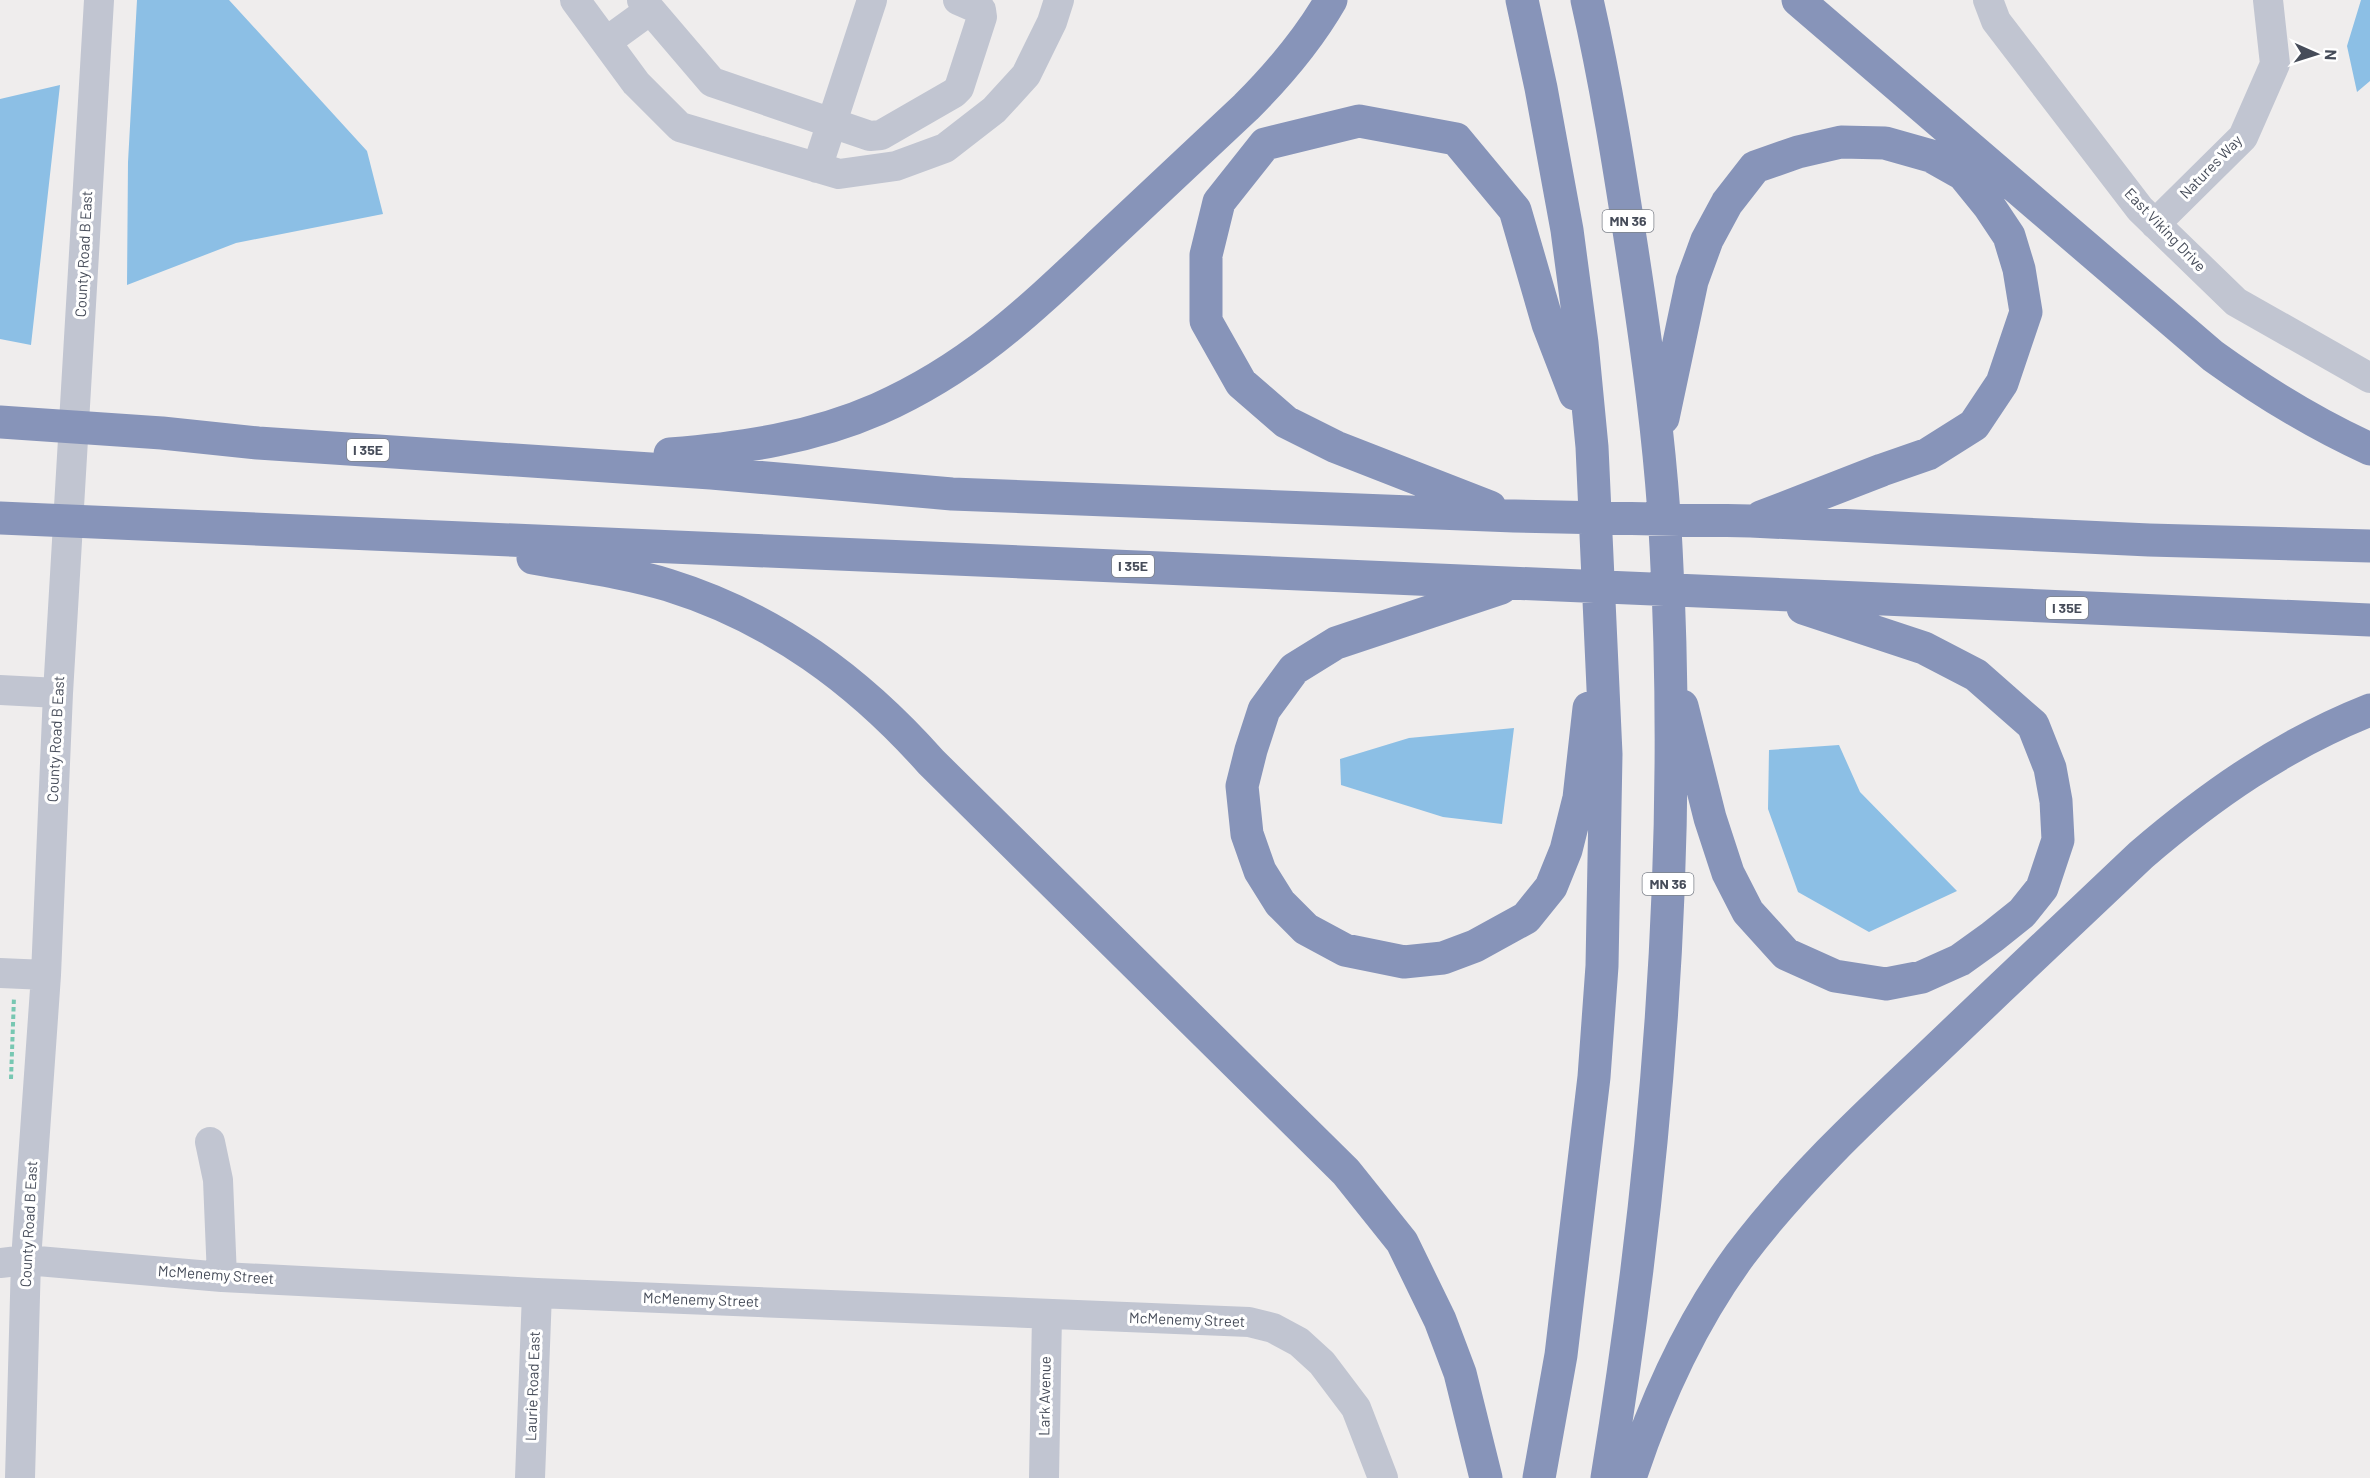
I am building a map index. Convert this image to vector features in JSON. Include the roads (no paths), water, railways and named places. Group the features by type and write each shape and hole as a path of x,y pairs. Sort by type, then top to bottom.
{"highway":[{"path":"574,464 740,448 780,440 825,429 877,409 928,384 975,355 1019,320 1246,107 1305,40 1331,0"},
{"path":"1522,0 1541,88 1567,231 1592,439 1606,753 1606,854 1602,966 1594,1077 1561,1355 1539,1478"},
{"name":"MN 36","path":"1587,0 1620,170 1658,443 1666,546 1670,654 1670,796 1661,1009 1642,1218 1607,1478"},
{"path":"1798,0 2213,356 2246,380 2304,416 2370,449"},
{"path":"1505,514 1336,447 1286,422 1241,383 1206,321 1206,255 1219,202 1265,144 1359,121 1456,139 1515,210 1548,324 1592,439"},
{"path":"1658,443 1692,281 1707,240 1727,203 1755,167 1798,152 1841,142 1874,142 1931,156 1963,174 1989,206 2009,236 2019,269 2026,312 2002,383 1974,425 1928,454 1758,520"},
{"name":"I 35E","path":"3,423 162,433 258,443 574,464 952,494 1505,514 1758,520 2149,540 2370,546"},
{"name":"I 35E","path":"2,518 1764,596 2370,620"},
{"path":"392,534 612,571 668,585 721,605 772,630 821,660 866,695 1346,1172 1402,1242 1440,1320 1460,1373 1486,1478"},
{"path":"1509,584 1336,643 1294,669 1264,710 1242,786 1246,834 1260,871 1280,903 1306,929 1345,950 1404,962 1443,958 1475,946 1526,918 1551,887 1566,850 1579,798 1586,722 1602,631"},
{"path":"1670,654 1710,818 1728,873 1748,912 1786,954 1835,976 1886,984 1922,977 1960,960 2022,913 2042,888 2058,840 2056,801 2050,768 2033,724 1976,675 1924,648 1764,596"},
{"path":"1630,1478 1643,1438 1670,1375 1702,1314 1739,1257 1782,1202 1834,1146 2141,855 2187,815 2229,784 2285,750 2343,720 2370,710"}],"street":[{"name":"County Road B East","path":"20,1478 12,1327 13,1262 46,975 58,693 99,0"},
{"path":"575,0 636,82 680,127 839,174 896,166 945,148 994,110 1026,75 1052,22 1059,0"},
{"path":"817,168 872,0"},
{"path":"606,42 646,5 712,82 870,136 881,135 954,93 959,87 982,17 981,10 958,0"},
{"name":"East Viking Drive","path":"1988,0 1996,21 2140,209 2155,224 2236,303 2370,378"},
{"name":"Natures Way","path":"2155,224 2242,137 2275,64 2268,0"},
{"path":"0,690 58,693"},
{"path":"0,973 46,975"},
{"path":"210,1142 218,1180 222,1277"},
{"name":"McMenemy Street","path":"13,1262 222,1277 537,1293 1249,1322 1274,1328 1299,1342 1322,1363 1356,1408 1383,1478"},
{"name":"Laurie Road East","path":"530,1478 537,1293"},
{"name":"Lark Avenue","path":"1044,1478 1047,1315"}],"water":[{"path":"137,0 229,0 367,151 383,214 236,243 127,285 128,162"},
{"path":"2361,0 2370,0 2370,81 2357,92 2347,46"},
{"path":"60,85 31,345 0,339 0,99"},
{"path":"1514,728 1502,824 1443,817 1341,785 1340,759 1409,738"},
{"path":"1839,745 1860,792 1957,891 1869,932 1798,892 1768,809 1769,750"}]}
